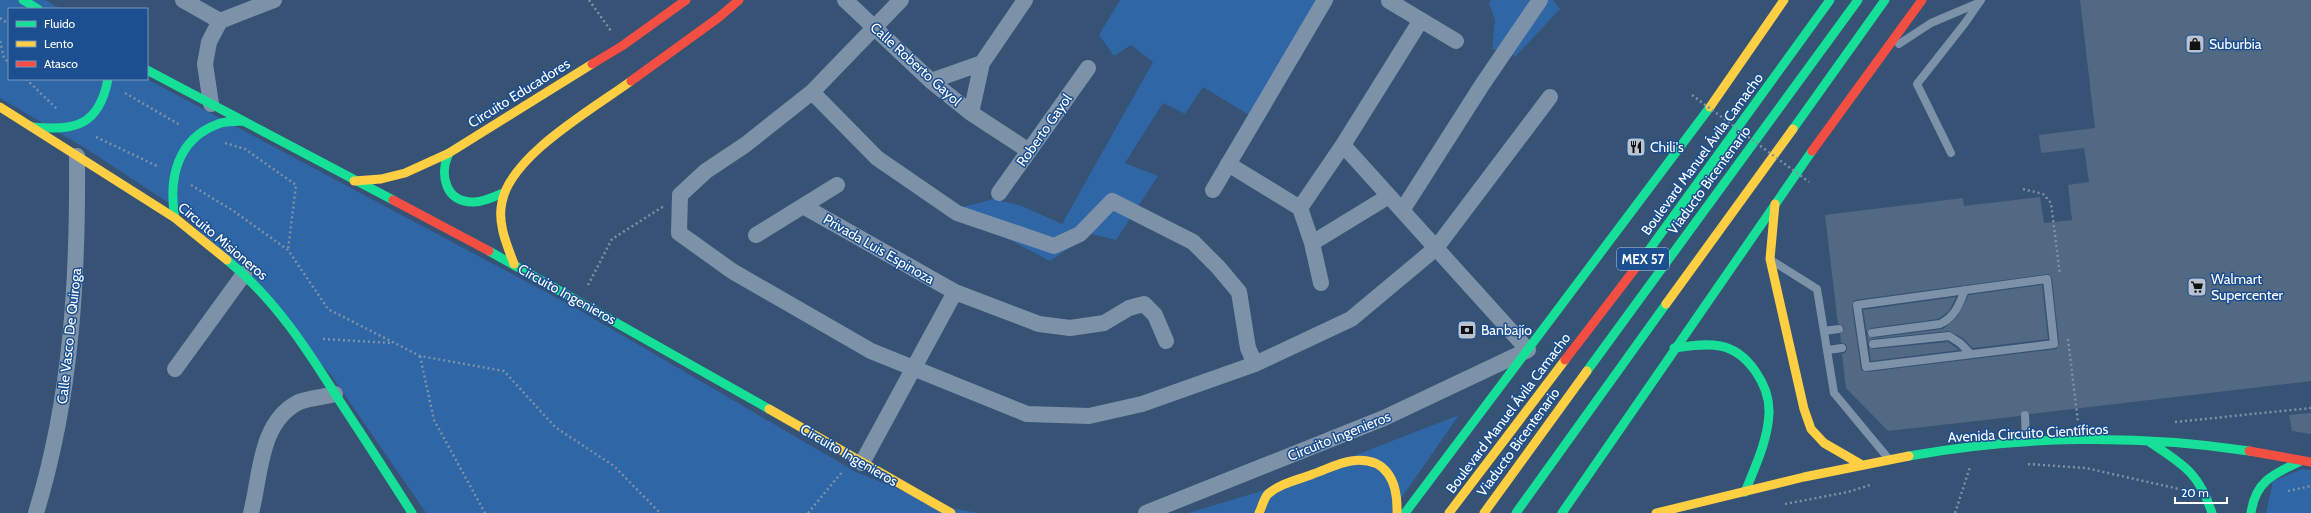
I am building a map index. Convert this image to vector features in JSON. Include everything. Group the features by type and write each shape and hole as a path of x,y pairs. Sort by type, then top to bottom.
{"main road":[{"path":"23,0 36,8"},
{"name":"Circuito Educadores","path":"354,181 381,179 405,173 449,153 622,46 686,0"},
{"name":"Circuito Ingenieros","path":"738,0 718,18 536,150 512,177 503,193 499,216 503,238 514,264 951,513"},
{"name":"Boulevard Manuel Ávila Camacho","path":"1405,513 1713,103 1784,0"},
{"name":"Boulevard Manuel Ávila Camacho","path":"1449,513 1669,224 1830,0"},
{"name":"Viaducto Bicentenario","path":"1484,513 1858,0"},
{"name":"MEX 57","path":"1516,513 1885,0"},
{"path":"1562,513 1775,202 1821,141 1922,0"},
{"path":"148,71 354,181 514,264"},
{"path":"32,127 60,129 75,127 86,120 103,97 107,80"},
{"name":"Circuito Misioneros","path":"0,107 175,218 244,274 274,305 299,337 412,513"},
{"path":"175,218 171,196 172,173 181,152 197,135 218,124 242,121"},
{"path":"449,153 445,160 442,174 448,191 454,196 470,202 480,202 503,193"},
{"path":"1775,202 1770,259 1804,409 1812,429 1824,443 1862,465"},
{"path":"1674,348 1703,344 1728,348 1748,363 1762,382 1769,412 1764,442 1745,492"},
{"path":"2151,443 2196,474 2207,494 2212,513"},
{"name":"Avenida Circuito Científicos","path":"1656,513 1862,465 1953,449 2026,444 2151,443 2225,448 2311,462"},
{"path":"1259,513 1268,495 1280,486 1350,461 1361,460 1373,462 1392,476 1399,498 1398,513"},
{"path":"2251,513 2251,500 2268,478 2301,461"}],"street":[{"path":"183,0 220,21"},
{"path":"210,104 205,64 209,42 220,21 274,0"},
{"name":"Calle Roberto Gayol","path":"845,0 876,27 931,82 971,113 1029,151"},
{"path":"901,0 812,92 745,145 706,171 680,195 679,233 732,271 871,351 1027,414 1089,416 1142,404 1255,364 1352,319 1436,248 1550,97"},
{"path":"971,113 982,63 1025,0"},
{"path":"1213,190 1325,0"},
{"path":"1403,209 1482,85 1540,0"},
{"path":"1389,1 1456,41"},
{"path":"1300,208 1344,145 1421,20"},
{"path":"931,82 982,63"},
{"name":"Roberto Gayol","path":"999,193 1088,68"},
{"path":"812,92 877,158 957,213 1054,246 1080,234 1112,201 1193,242 1218,267 1238,292 1248,348 1255,364"},
{"path":"1344,145 1528,350"},
{"name":"Calle Vasco De Quiroga","path":"36,513 49,469 66,382 78,248 78,156"},
{"path":"1228,164 1300,208 1312,243 1321,282"},
{"name":"Privada Luis Espinoza","path":"756,235 837,185"},
{"path":"1312,243 1389,196"},
{"name":"Privada Luis Espinoza","path":"803,206 954,292 1039,324 1070,328 1104,323 1129,308 1144,304 1155,315 1166,341"},
{"path":"175,369 244,274"},
{"path":"858,460 912,368 954,292"},
{"name":"Circuito Ingenieros","path":"1146,513 1384,418 1528,350"},
{"path":"251,513 266,442 272,427 282,413 300,402 335,394"}],"lane":[{"path":"1882,55 1931,23 1980,2"},
{"path":"1951,153 1917,84 1980,2"},
{"path":"1770,259 1817,289 1834,394 1890,460"},
{"path":"2047,279 2054,344 1866,367 1857,305 1965,290 2047,279"},
{"path":"1872,333 1940,324 1948,321 1956,312 1965,290"},
{"path":"1824,331 1839,329"},
{"path":"1873,344 1949,336 1960,343 1971,354"},
{"path":"1828,350 1842,348"},
{"path":"2025,415 2026,444"}],"path":[{"path":"589,0 622,46"},
{"path":"0,41 4,58"},
{"path":"0,56 8,62"},
{"path":"107,80 197,135 245,149 296,185 288,250 328,309 420,356 504,371 555,428 614,466 660,513"},
{"path":"1692,95 1809,182"},
{"path":"580,301 612,239 680,195"},
{"path":"299,337 394,343"},
{"path":"420,356 434,420 485,513"},
{"path":"2172,422 2311,408"},
{"path":"808,513 858,460"},
{"path":"2025,464 2086,468 2145,483 2207,494"},
{"path":"1955,513 1971,466 1963,467"},
{"path":"1778,505 1848,492 1876,483"},
{"path":"2280,493 2311,486"}],"shaded area":[{"path":"0,0 45,0 59,8 8,8 8,80 148,80 574,307 856,472 940,506 978,513 426,513 331,375 181,211 85,148 0,98"},
{"path":"1120,0 1334,0 1262,123 1203,87 1185,114 1163,103 1125,163 1158,176 1116,240 1091,234 1050,261 964,216 963,207 994,199 1022,206 1062,224 1153,62 1131,45 1114,56 1099,35"},
{"path":"1491,0 1553,0 1560,9 1516,56 1492,49 1495,20 1489,3"},
{"path":"1459,415 1391,513 1188,513 1268,489"},
{"path":"2302,469 2311,470 2311,513 2266,513 2273,481"}],"building":[{"path":"2080,0 2311,0 2311,381 2030,414 2024,410 2020,416 1888,431 1846,388 1842,354 1846,352 1847,348 1846,344 1841,343 1840,334 1844,329 1843,325 1838,324 1825,215 1963,198 1964,206 2040,197 2044,223 2072,220 2068,185 2089,182 2084,148 2041,153 2039,135 2095,128","holes":["2049,274 2052,278 2059,343 2057,349 1867,372 1861,370 1852,306 1854,300"]},
{"path":"2042,285 2048,339 1973,348 1963,338 1948,331 1872,339 1868,342 1867,335 1873,338 1943,329 1957,317 1969,295"},
{"path":"1956,297 1949,311 1938,319 1871,328 1867,333 1863,310"},
{"path":"1948,342 1959,350 1871,361 1869,347 1874,349"},
{"path":"2311,413 2311,434 2292,431 2289,415"}],"traffic: fast":[{"path":"23,0 36,8"},
{"path":"1644,257 1830,0"},
{"path":"1587,371 1858,0"},
{"path":"1793,129 1885,0"},
{"path":"148,71 393,200"},
{"path":"33,127 61,128 73,126 83,122 91,116 98,107 104,95 108,80"},
{"path":"1405,513 1710,107"},
{"path":"175,218 173,203 175,175 178,162 185,150 193,140 204,131 221,123 242,121"},
{"path":"1562,513 1812,151"},
{"path":"449,153 446,161 445,178 447,186 456,198 464,201 478,202 503,193"},
{"path":"489,251 769,409"},
{"path":"227,260 260,291 289,326 315,362 412,513"},
{"path":"1516,513 1666,304"},
{"path":"1674,348 1709,345 1730,349 1748,362 1761,381 1766,392 1768,403 1768,423 1760,453 1745,492"},
{"path":"1909,456 1993,444 2079,440 2165,442 2249,451"},
{"path":"2151,443 2181,464 2196,479 2202,488 2212,513"},
{"path":"2251,513 2253,502 2262,486 2275,474 2301,461"}],"traffic: slow":[{"path":"1710,107 1784,0"},
{"path":"354,181 381,179 405,173 449,153 592,64"},
{"path":"514,264 508,249 501,218 502,202 509,184 521,167 537,150 576,119 631,81"},
{"path":"0,107 175,218 227,260"},
{"path":"1666,304 1793,129"},
{"path":"1775,204 1770,259 1804,409 1811,429 1824,443 1862,465"},
{"path":"1449,513 1565,360"},
{"path":"1484,513 1587,371"},
{"path":"769,409 951,513"},
{"path":"1656,513 1804,477 1909,456"},
{"path":"1259,513 1268,494 1278,487 1341,463 1351,461 1374,463 1382,467 1388,474 1395,491 1397,513"}],"traffic: jam":[{"path":"592,64 622,46 686,0"},
{"path":"631,81 718,18 739,0"},
{"path":"1812,151 1922,0"},
{"path":"393,200 489,251"},
{"path":"1565,360 1644,257"},
{"path":"2249,451 2311,462"}],"place":[{"name":"Suburbia","path":"2195,44"},
{"name":"Chili's","path":"1636,147"},
{"name":"Walmart Supercenter","path":"2197,287"},
{"name":"Banbajío","path":"1467,330"}]}
